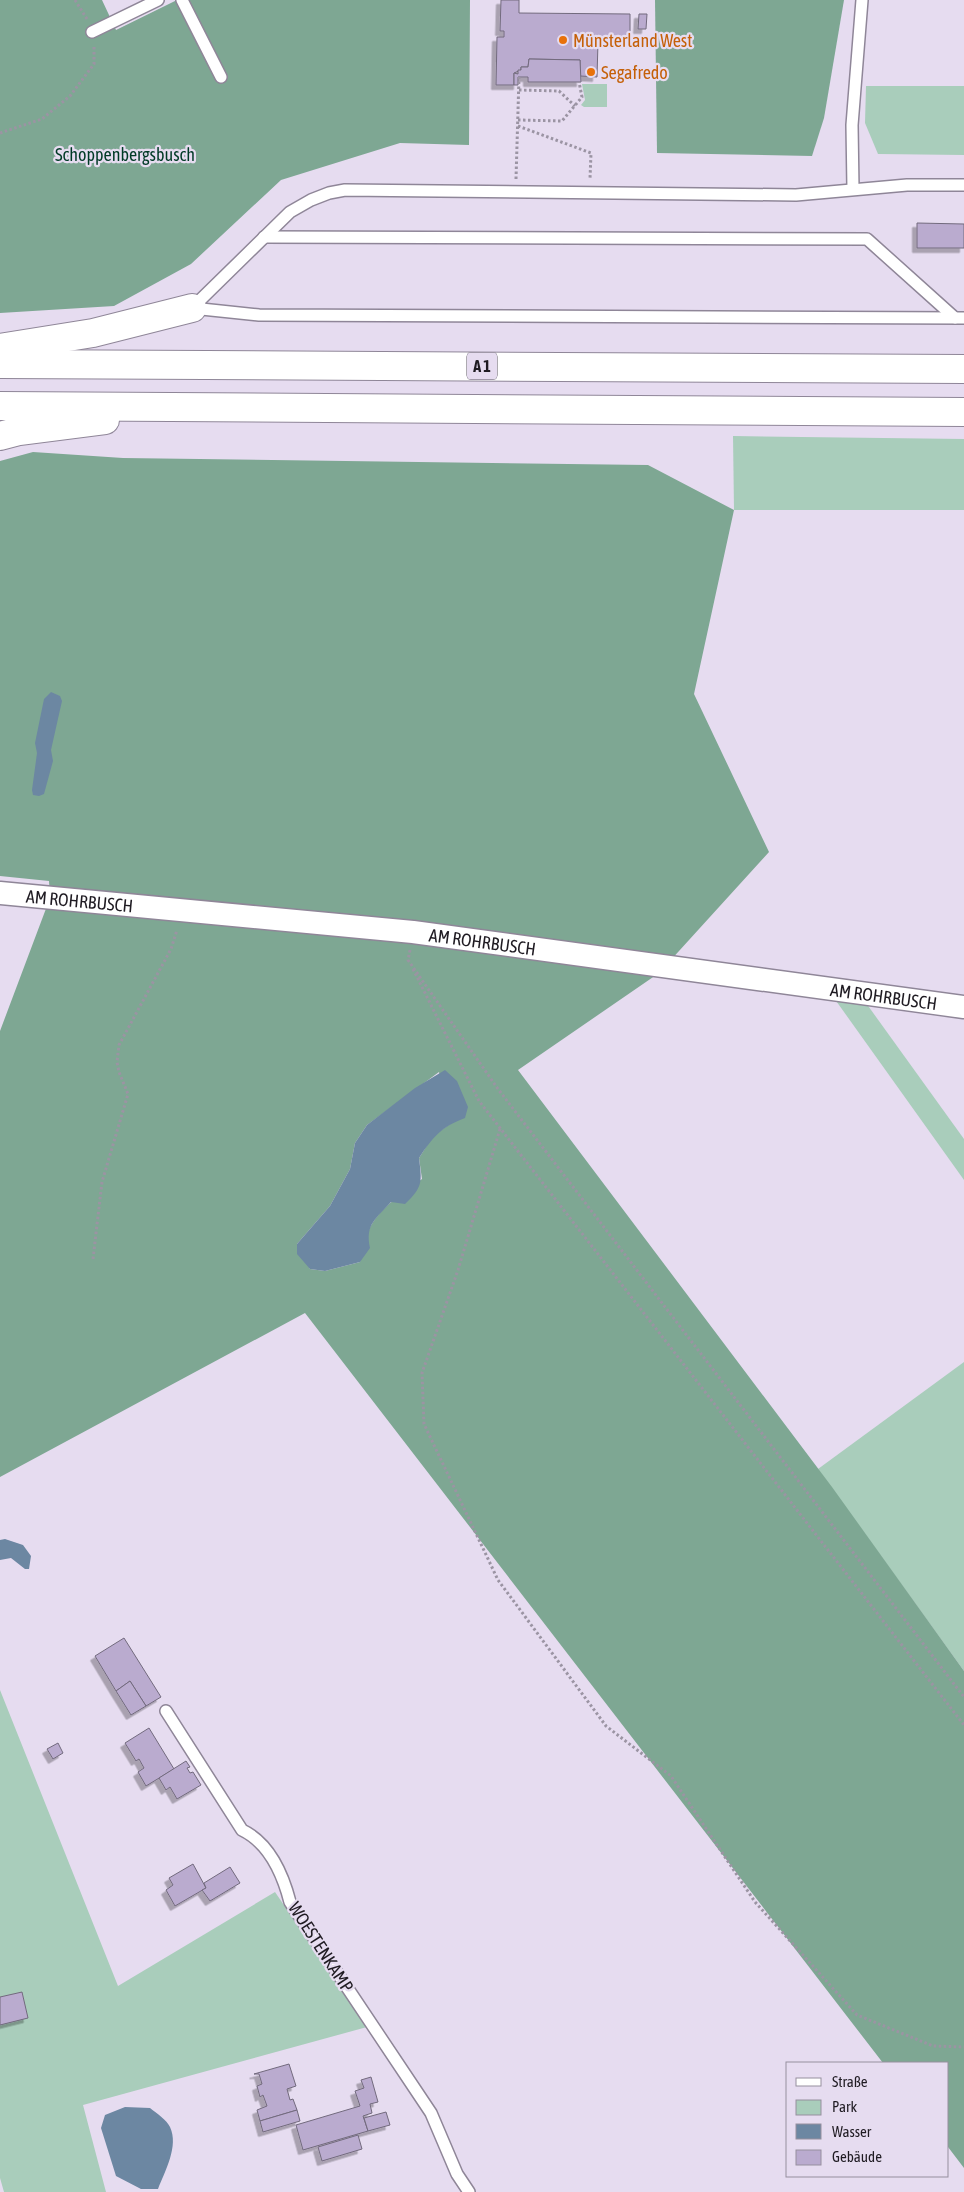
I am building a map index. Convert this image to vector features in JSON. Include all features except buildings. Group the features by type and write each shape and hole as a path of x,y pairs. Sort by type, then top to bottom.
{"highway":[{"path":"0,348 93,333 192,308"},
{"name":"A 1","path":"0,364 964,369"},
{"path":"0,406 964,412"},
{"path":"0,436 29,430 218,406"}],"street":[{"name":"AM ROHRBUSCH","path":"0,893 413,932 964,1007"}],"lane":[{"path":"93,31 158,0"},
{"path":"182,0 221,77"},
{"path":"853,189 852,125 862,0"},
{"path":"192,308 290,212 310,200 329,193 345,190 796,195 907,185 964,185"},
{"path":"264,237 867,238 959,318"},
{"path":"192,308 258,315 959,318"},
{"name":"WOESTENKAMP","path":"166,1711 242,1830 256,1836 283,1876 290,1902 431,2113 457,2174 469,2192"}],"path":[{"path":"0,133 42,118 70,96 94,64 93,31 75,0"},
{"path":"516,191 519,77"},
{"path":"518,120 562,121 582,97 578,87 579,82"},
{"path":"519,90 559,90 575,106"},
{"path":"518,126 590,153 590,192"},
{"path":"93,1259 102,1182 128,1094 117,1062 119,1045 171,949 183,910"},
{"path":"413,932 408,960 479,1101 964,1725"},
{"path":"408,960 498,1089 964,1697"},
{"path":"500,1129 458,1270 422,1373 424,1424 498,1580 606,1726 671,1776 755,1902 857,2015 933,2046 964,2046"}],"green space":[{"name":"Schoppenbergsbusch","path":"0,0 102,0 116,30 177,0 470,0 469,145 400,143 281,180 191,264 114,306 0,313"},
{"path":"655,0 844,0 824,118 812,156 657,153"},
{"path":"582,84 607,84 607,107 584,107 581,105 585,100"},
{"path":"866,86 964,86 964,155 878,154 865,123"},
{"path":"733,436 964,439 964,510 734,510"},
{"path":"33,452 123,458 648,465 734,510 694,694 769,852 659,973 518,1070 832,1487 964,1671 964,2168 949,2148 949,2062 882,2062 305,1313 0,1477 0,1031 50,898 49,881 0,876 0,461","holes":["439,1072 450,1124 433,1136 419,1158 422,1179 390,1203 376,1218 367,1235 360,1262 325,1271 310,1269 297,1244 330,1206 350,1169 355,1143 367,1125"]},
{"path":"834,998 866,1003 964,1139 964,1180"},
{"path":"964,1362 964,1671 818,1469"},
{"path":"0,1690 118,1986 275,1892 367,2027 83,2105 106,2192 4,2192 0,2178"}],"water":[{"path":"51,692 60,696 62,701 51,750 53,761 44,794 39,796 33,795 32,790 37,753 35,743 44,699"},
{"path":"445,1070 457,1081 468,1107 465,1118 450,1125 438,1134 419,1158 421,1179 415,1193 405,1204 391,1202 376,1218 370,1227 370,1248 360,1262 325,1271 310,1269 297,1254 297,1244 330,1206 350,1169 355,1143 367,1125 415,1088"},
{"path":"5,1539 23,1545 31,1556 29,1569 25,1569 11,1558 0,1560 0,1540"},
{"path":"125,2107 150,2108 169,2124 173,2142 172,2150 158,2189 141,2189 116,2176 101,2128 105,2115"}],"place":[{"name":"Münsterland West","path":"563,40"},
{"name":"Segafredo","path":"591,72"}]}
